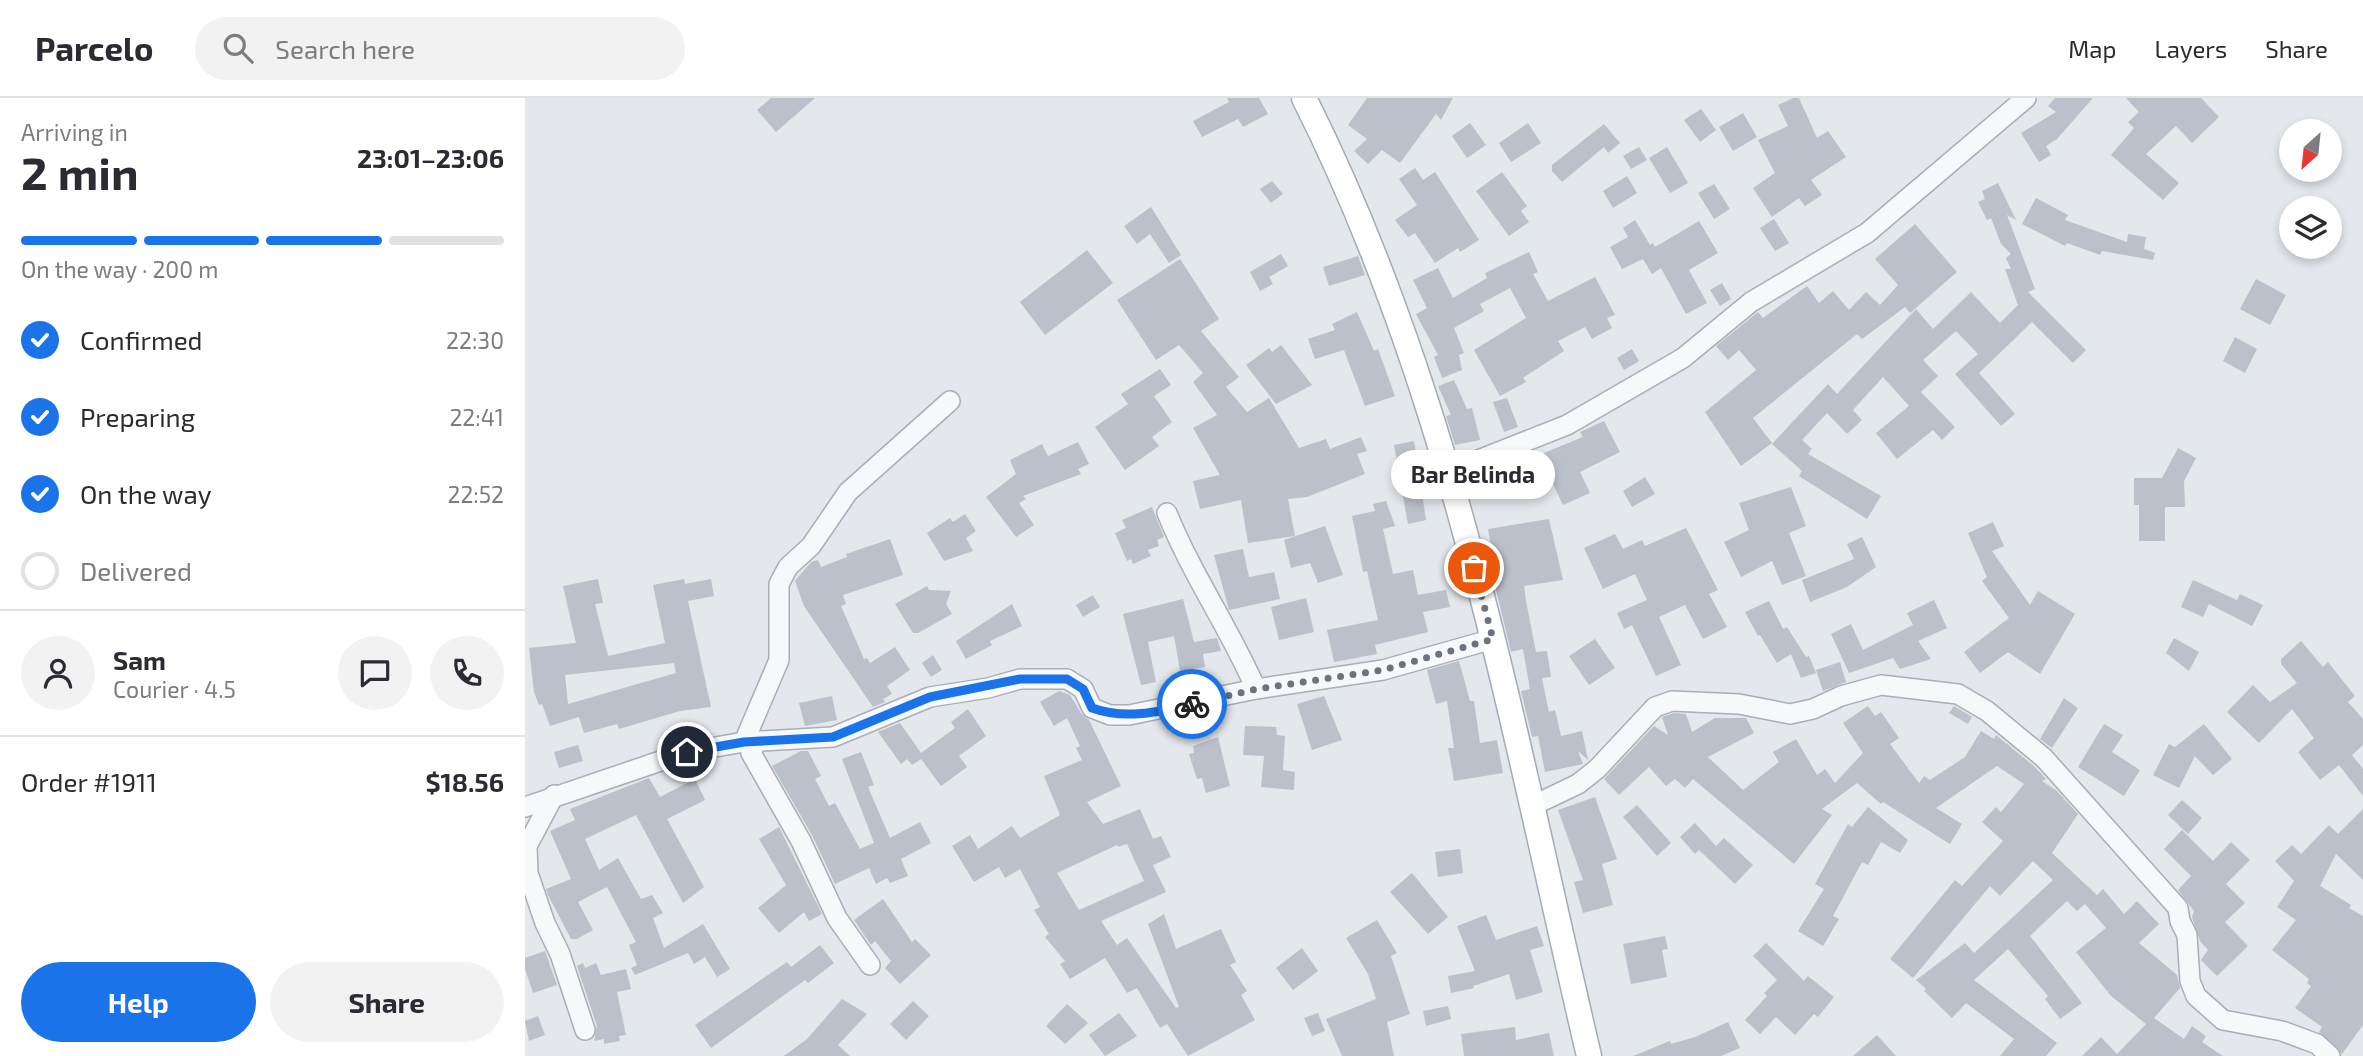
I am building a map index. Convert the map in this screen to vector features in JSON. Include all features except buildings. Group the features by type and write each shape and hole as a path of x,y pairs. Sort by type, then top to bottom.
{"main road":[{"path":"1304,98 1328,146 1383,278 1448,472 1493,639 1589,1056"}],"street":[{"path":"1448,472 1567,425 1683,358 1751,302 1867,233 2026,98"},
{"path":"870,965 837,918 801,841 751,753 750,743 779,660 779,584 782,575 811,546 848,492 950,401"},
{"path":"1167,513 1183,554 1240,652 1257,689"},
{"path":"525,807 687,752 750,743 833,737 930,697 1020,679 1067,679 1083,689 1092,708 1110,715 1129,715 1175,708 1257,689 1383,670 1493,639"},
{"path":"1532,806 1578,784 1598,769 1655,707 1672,701 1739,704 1790,713 1812,709 1840,696 1881,685 1958,694 1987,711 2044,758 2178,908 2180,921 2187,935 2190,981 2196,996 2223,1020 2282,1031 2317,1044 2330,1056"},
{"path":"554,795 527,846 528,873 585,1030"}],"way so far":[{"path":"1192,704 1257,689 1383,670 1493,639 1474,568"}],"place":[{"name":"Bar Belinda","path":"1474,568"}],"route":[{"path":"687,752 744,742 755,744 833,737 930,697 988,688 1020,679 1067,679 1083,689 1092,708 1110,715 1129,715 1192,704"}]}
